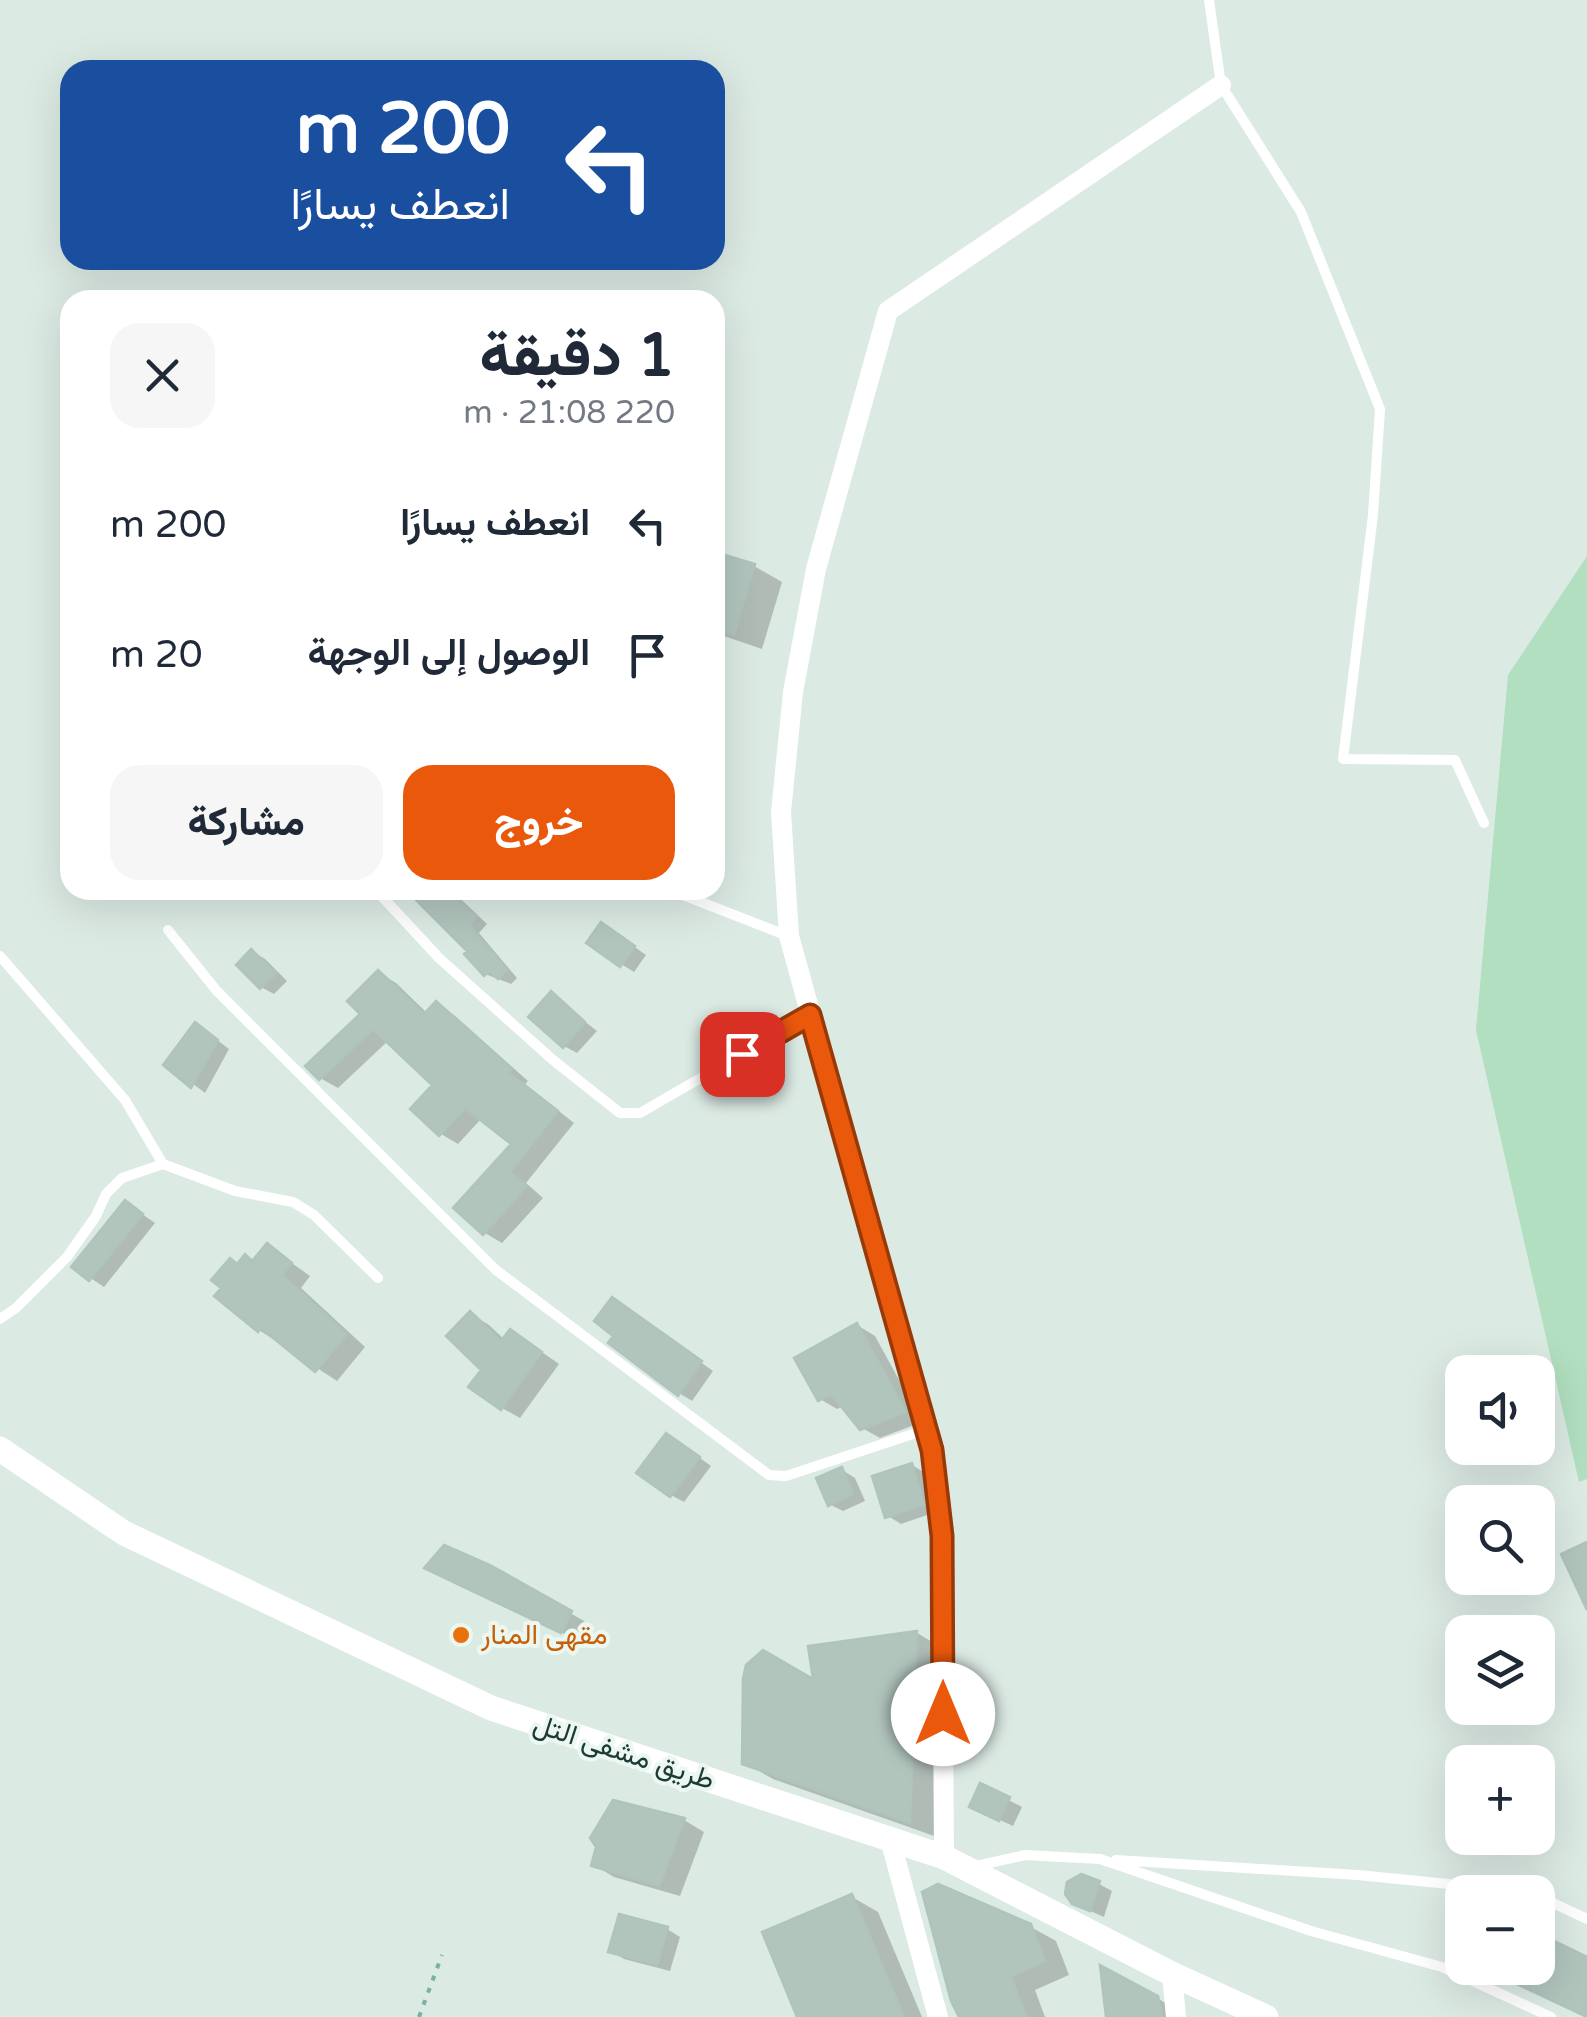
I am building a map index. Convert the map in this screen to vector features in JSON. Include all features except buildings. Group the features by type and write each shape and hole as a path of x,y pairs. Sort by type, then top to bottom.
{"street":[{"path":"954,1862 942,1536 932,1450 789,936 781,812 793,692 816,569 888,311 1221,85"},
{"name":"طريق مشفى التل","path":"0,1449 124,1533 491,1708 954,1862 1172,1974 1266,2017"},
{"path":"890,1839 938,2017"},
{"path":"1172,1974 1176,2017"}],"lane":[{"path":"1209,0 1221,85 1302,212 1380,408 1373,515 1343,758 1455,760 1484,822"},
{"path":"385,900 439,958 553,1060 620,1113 640,1113 810,1015"},
{"path":"696,900 789,936"},
{"path":"168,930 216,990 496,1270 768,1474 786,1476 926,1430"},
{"path":"0,956 125,1100 163,1164 235,1191 293,1202 314,1215 378,1278"},
{"path":"0,1319 67,1257 96,1216 106,1194 122,1178 163,1164"},
{"path":"954,1862 1025,1855 1445,1884"},
{"path":"1100,1859 1310,1931 1442,1967 1551,2017"},
{"path":"1555,1904 1587,1919"}],"path":[{"path":"419,2017 442,1955"}],"green space":[{"path":"1587,556 1587,1479 1579,1482 1555,1377 1555,1355 1550,1355 1476,1030 1508,675"}],"place":[{"name":"مقهى المنار","path":"461,1635"}],"route":[{"path":"742,1054 810,1015 932,1450 942,1536 943,1714"}]}
